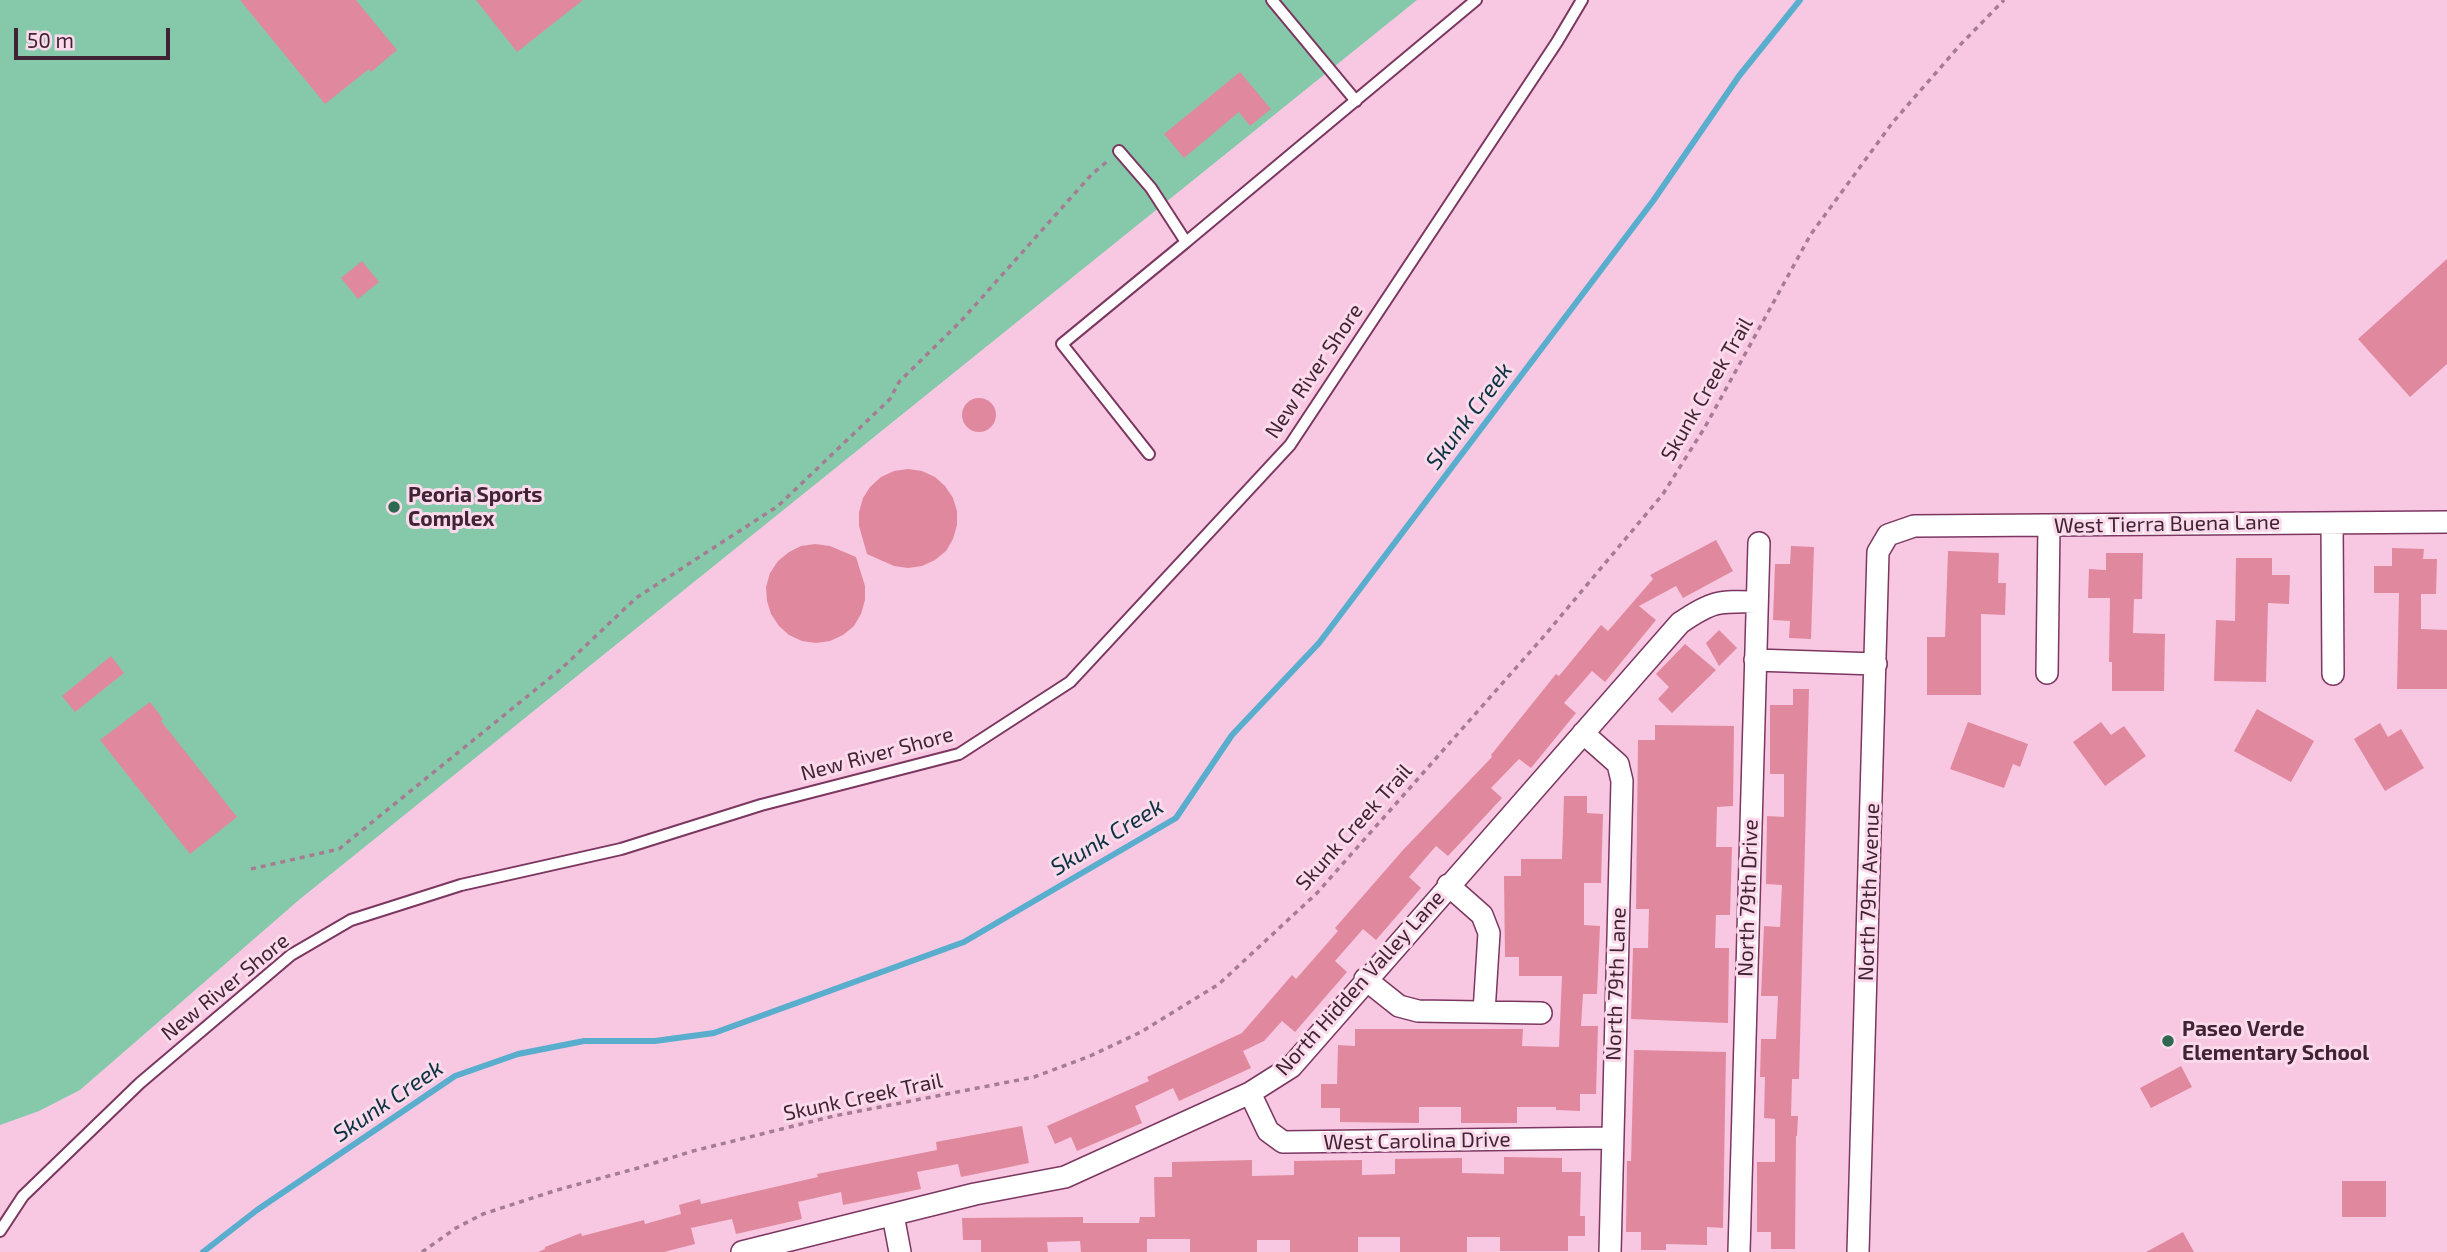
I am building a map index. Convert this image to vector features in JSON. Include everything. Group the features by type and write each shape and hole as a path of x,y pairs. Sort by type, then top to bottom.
{"street":[{"path":"2332,523 2333,674"},
{"name":"West Tierra Buena Lane","path":"1888,535 1914,526 2447,523"},
{"path":"2047,673 2049,525"},
{"name":"North 79th Avenue","path":"1858,1252 1878,552 1888,535"},
{"name":"North 79th Drive","path":"1739,1252 1759,543"},
{"name":"North Hidden Valley Lane","path":"742,1252 1007,1187 1065,1177 1250,1093 1291,1067 1365,979 1680,623 1707,605 1734,601 1757,602"},
{"path":"1755,660 1876,664"},
{"name":"North 79th Lane","path":"1583,733 1618,764 1622,781 1610,1252"},
{"path":"1448,886 1482,915 1489,933 1484,1012"},
{"path":"1365,979 1399,1006 1418,1011 1541,1013"},
{"name":"West Carolina Drive","path":"1250,1093 1268,1131 1283,1142 1611,1138"},
{"path":"893,1215 900,1252"}],"lane":[{"path":"1272,0 1356,101"},
{"path":"1149,454 1062,344 1476,0"},
{"name":"New River Shore","path":"0,1231 23,1196 140,1083 291,954 351,920 461,885 621,849 761,805 959,754 1070,682 1290,445 1582,0"},
{"path":"1119,150 1151,188 1186,242"}],"path":[{"name":"Skunk Creek Trail","path":"422,1252 483,1214 693,1151 834,1116 1034,1077 1090,1056 1141,1032 1219,984 1317,893 1545,635 1663,494 1705,427 1811,234 1893,122 1961,44 2004,0"},
{"path":"251,869 339,849 561,669 636,598 778,506 890,399 899,382 961,321 1093,174 1119,150"}],"green space":[{"name":"Peoria Sports Complex","path":"0,0 1417,0 300,899 80,1090 39,1111 0,1125"}],"building":[{"path":"240,0 356,0 397,50 325,104"},
{"path":"476,0 583,0 517,52"},
{"path":"1240,72 1271,109 1250,126 1239,112 1184,158 1164,134"},
{"path":"2447,259 2447,364 2410,397 2358,339"},
{"path":"362,261 379,282 358,299 341,278"},
{"path":"979,398 991,403 996,415 991,427 979,432 967,427 962,415 967,403"},
{"path":"908,469 922,471 945,486 957,511 957,525 946,551 922,566 908,568 894,566 867,554 859,526 859,512 863,498 881,477"},
{"path":"1716,540 1733,571 1683,598 1676,586 1639,606 1656,620 1605,682 1592,671 1564,703 1576,713 1531,768 1519,759 1491,788 1502,798 1448,856 1436,846 1409,877 1421,888 1376,940 1363,929 1335,961 1347,972 1295,1032 1282,1021 1264,1041 1243,1051 1251,1068 1179,1101 1173,1088 1135,1106 1142,1123 1077,1151 1071,1137 1055,1144 1047,1126 1149,1081 1147,1077 1242,1033 1292,975 1296,979 1338,931 1335,928 1403,850 1492,757 1556,674 1559,676 1601,625 1608,631 1653,579 1650,575"},
{"path":"801,546 830,546 856,557 865,586 865,600 854,626 830,641 816,643 802,641 779,626 771,614 766,587 770,573 778,561"},
{"path":"1791,546 1814,547 1811,639 1789,638 1790,621 1773,620 1775,564 1790,564"},
{"path":"2392,548 2424,549 2423,559 2437,559 2436,594 2421,594 2421,629 2447,630 2447,689 2397,689 2399,593 2374,593 2374,566 2392,566"},
{"path":"1948,551 1999,553 1998,583 2006,583 2005,615 1981,614 1981,695 1927,695 1927,637 1945,637"},
{"path":"2106,553 2143,553 2142,599 2134,599 2133,633 2165,634 2164,691 2112,691 2112,662 2109,662 2110,598 2088,598 2089,569 2106,570"},
{"path":"2236,558 2272,558 2272,575 2290,575 2289,604 2268,603 2266,682 2214,681 2216,620 2235,621"},
{"path":"1719,630 1737,648 1719,666 1706,643"},
{"path":"1685,644 1716,670 1672,713 1658,699 1669,687 1656,674"},
{"path":"111,656 124,673 75,712 62,696"},
{"path":"1793,689 1809,689 1799,1079 1792,1079 1791,1116 1798,1116 1795,1249 1771,1249 1771,1232 1757,1232 1757,1162 1775,1162 1775,1119 1764,1118 1765,1077 1760,1077 1761,1039 1776,1039 1778,996 1761,996 1764,926 1780,927 1782,885 1766,884 1767,816 1784,817 1784,774 1770,774 1770,705 1793,705"},
{"path":"150,702 163,719 161,721 237,817 190,854 100,740"},
{"path":"2257,709 2314,741 2291,782 2234,751"},
{"path":"1968,722 2028,744 2020,767 2013,764 2004,788 1950,769"},
{"path":"2101,722 2111,735 2124,726 2146,756 2105,786 2073,742"},
{"path":"2380,723 2388,737 2401,729 2424,768 2385,791 2354,739"},
{"path":"1655,725 1734,726 1733,806 1717,807 1716,847 1732,847 1730,915 1716,915 1715,948 1729,948 1728,1023 1631,1019 1633,948 1648,948 1649,909 1636,909 1638,740 1655,740"},
{"path":"1564,796 1587,796 1587,813 1603,814 1601,883 1584,883 1584,925 1600,926 1597,994 1583,994 1581,1026 1598,1026 1596,1094 1580,1094 1580,1111 1556,1110 1556,1107 1517,1107 1517,1123 1461,1123 1461,1107 1419,1107 1419,1123 1340,1122 1340,1108 1321,1108 1321,1084 1337,1084 1338,1045 1355,1046 1355,1029 1523,1029 1522,1046 1559,1047 1562,976 1519,976 1519,957 1505,957 1504,876 1521,876 1521,859 1562,859"},
{"path":"1634,1050 1726,1052 1723,1228 1707,1227 1707,1245 1666,1244 1666,1250 1641,1250 1641,1232 1626,1232 1627,1161 1631,1161"},
{"path":"2181,1066 2192,1087 2151,1108 2140,1088"},
{"path":"1022,1126 1029,1163 961,1177 958,1164 917,1172 921,1189 843,1205 841,1192 798,1202 802,1219 736,1234 732,1219 691,1228 695,1244 664,1252 538,1252 581,1233 582,1236 644,1220 645,1224 681,1214 679,1205 700,1199 701,1204 818,1177 817,1174 937,1150 936,1142"},
{"path":"1504,1157 1562,1158 1562,1172 1581,1172 1580,1216 1585,1216 1585,1236 1568,1236 1568,1251 1500,1251 1500,1237 1467,1237 1467,1252 1400,1252 1400,1237 1358,1237 1358,1252 1290,1252 1290,1240 1257,1240 1257,1252 1190,1252 1190,1239 1147,1239 1147,1252 1081,1252 1080,1241 1047,1242 1048,1252 981,1252 981,1240 963,1240 962,1218 1083,1217 1083,1223 1139,1223 1140,1217 1155,1217 1154,1177 1172,1177 1172,1162 1252,1160 1252,1176 1294,1175 1294,1161 1362,1160 1362,1175 1395,1174 1395,1159 1462,1158 1462,1173 1504,1174"},
{"path":"2342,1181 2386,1181 2386,1217 2342,1217"},
{"path":"2183,1232 2194,1252 2146,1252"}],"waterway":[{"name":"Skunk Creek","path":"203,1252 257,1210 455,1076 518,1054 584,1041 655,1041 714,1033 964,942 1176,818 1232,735 1319,643 1653,201 1739,76 1800,0"}],"place":[{"name":"Peoria Sports Complex","path":"394,507"},
{"name":"Paseo Verde Elementary School","path":"2168,1041"}]}
